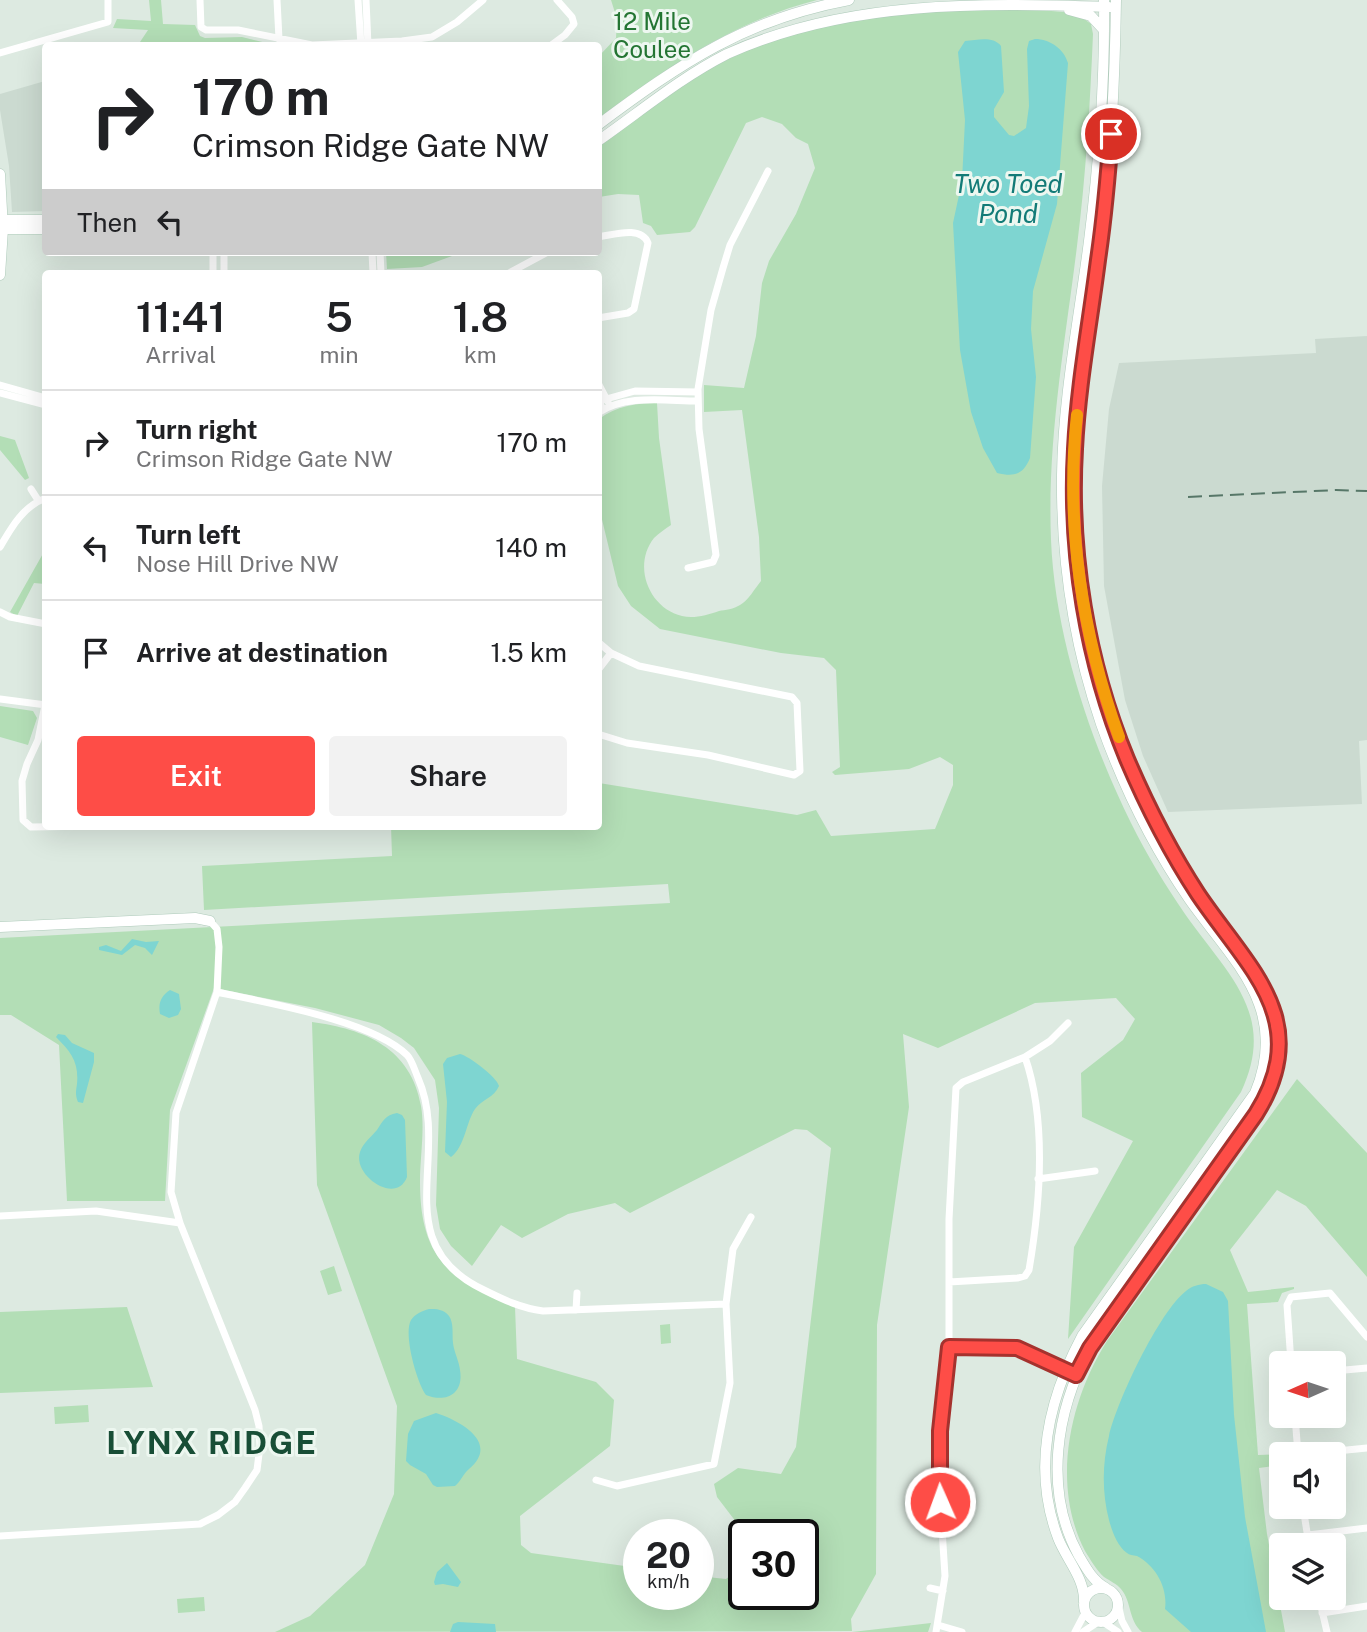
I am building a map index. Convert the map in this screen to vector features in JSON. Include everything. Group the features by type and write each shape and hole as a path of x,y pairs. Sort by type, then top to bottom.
{"street":[{"path":"0,54 108,22 108,0"},
{"path":"200,0 201,27 206,30 238,30 296,42"},
{"path":"277,0 279,39"},
{"path":"358,0 365,42"},
{"path":"365,42 366,0"},
{"path":"384,42 432,37 457,22 483,0"},
{"path":"555,42 573,24 572,17 557,0"},
{"path":"602,122 678,66 721,42 789,14 849,0"},
{"path":"1104,3 1096,171 1063,443 1062,506 1071,603 1092,697 1123,780 1175,879 1255,993 1263,1014 1266,1049 1264,1067 1255,1093 1083,1336 1065,1370 1054,1403 1047,1431 1046,1487 1052,1521 1066,1556 1083,1586 1084,1607 1088,1617 1118,1632"},
{"path":"602,138 699,69 755,40 845,12 901,6 1116,4 1108,171 1074,452 1075,524 1082,593 1102,687 1138,785 1198,893 1261,980 1275,1014 1278,1040 1276,1068 1264,1101 1090,1348 1076,1375 1061,1425 1058,1460 1060,1500 1066,1524 1075,1548 1093,1577 1115,1595 1128,1632"},
{"path":"1050,6 1091,16 1103,30"},
{"path":"432,37 434,42"},
{"path":"688,568 713,562 716,555 698,397 711,310 730,245 768,171"},
{"path":"0,174 0,275"},
{"path":"1,225 42,220"},
{"path":"1,225 42,229"},
{"path":"602,237 639,233 645,236 648,243 634,309 628,313 602,317"},
{"path":"515,270 541,256"},
{"path":"0,385 42,397"},
{"path":"635,391 698,397 637,400 603,410 602,400 635,391"},
{"path":"0,393 42,404"},
{"path":"0,547 18,518 42,499 32,489"},
{"path":"0,612 25,621 42,623"},
{"path":"602,645 611,653 639,666 792,697 797,703 800,771 794,775 708,755 628,743 602,735"},
{"path":"602,665 611,653"},
{"path":"0,699 42,704"},
{"path":"42,722 22,781 23,820 31,827 42,827"},
{"path":"0,927 195,918 210,921 217,929 217,992 176,1112 171,1192 180,1223 255,1410 260,1446 257,1470 235,1502 200,1524 0,1536"},
{"path":"217,992 296,1009 375,1032 409,1056 425,1093 429,1116 426,1213 442,1261 463,1280 521,1308 543,1311 726,1304"},
{"path":"962,1632 937,1629 945,1577 939,1481 940,1431 949,1347 949,1209 956,1088 963,1082 1025,1057 1050,1041 1069,1023"},
{"path":"950,1282 1018,1278 1027,1274 1030,1268 1038,1179 1035,1099 1025,1057"},
{"path":"1038,1179 1095,1171"},
{"path":"0,1216 96,1211 180,1223"},
{"path":"596,1480 617,1486 714,1464 730,1383 726,1304 733,1249 751,1217"},
{"path":"576,1293 576,1310"},
{"path":"1290,1351 1287,1305 1291,1297 1330,1293 1367,1337"},
{"path":"949,1347 1017,1348 1076,1375"},
{"path":"1346,1370 1367,1368"},
{"path":"1346,1450 1367,1448"},
{"path":"1325,1533 1367,1528"},
{"path":"930,1588 943,1591"},
{"path":"1075,1632 1090,1592 1106,1588"},
{"path":"1083,1632 1115,1616 1118,1604"},
{"path":"1322,1613 1367,1606"},
{"path":"1321,1610 1327,1632"}],"shaded area":[{"path":"42,82 42,211 12,212 0,94"},
{"path":"1367,336 1367,740 1359,741 1362,804 1168,812 1143,756 1125,700 1104,586 1102,486 1109,409 1119,363 1316,353 1315,339"}],"green space":[{"path":"149,0 161,0 163,24 195,25 200,36 205,38 242,37 263,42 140,42 148,30 113,28 117,19 151,21"},
{"name":"12 Mile Coulee","path":"611,0 817,0 757,21 702,48 602,116 602,53 616,38 617,19"},
{"path":"1027,9 1076,13 1091,24 1093,34 1083,193 1054,429 1051,540 1059,612 1088,721 1131,823 1170,892 1243,996 1251,1017 1254,1040 1251,1064 1241,1092 1068,1339 1074,1247 1133,1141 1082,1117 1081,1073 1123,1040 1135,1019 1116,998 1035,1003 938,1048 903,1034 909,1107 877,1325 876,1574 851,1619 852,1631 275,1632 310,1616 365,1565 394,1494 397,1406 317,1185 312,1022 367,1036 383,1045 407,1069 416,1086 421,1106 421,1201 429,1240 439,1258 455,1274 474,1287 515,1307 517,1359 596,1382 614,1400 610,1446 520,1516 521,1545 531,1553 623,1566 623,1610 714,1610 714,1578 728,1577 728,1610 819,1610 819,1519 734,1519 717,1497 714,1484 738,1468 781,1474 796,1447 831,1148 807,1130 795,1129 630,1213 615,1203 568,1214 522,1238 501,1225 472,1266 451,1246 440,1229 436,1205 439,1108 435,1080 414,1048 379,1025 315,1008 214,988 170,1110 165,1201 67,1201 59,1045 11,1015 0,1015 0,938 670,903 668,884 204,910 202,866 392,856 391,830 602,830 602,783 797,815 816,810 831,836 935,829 953,785 953,765 940,757 909,769 835,775 832,772 840,767 836,670 824,658 781,653 660,629 631,606 618,586 602,519 602,417 626,406 657,403 671,525 654,538 644,561 644,573 653,595 670,612 696,617 738,606 746,601 761,581 759,537 742,410 704,412 704,385 744,388 756,336 762,283 769,261 796,214 815,168 808,144 796,138 782,124 762,117 746,123 695,227 690,232 657,235 651,226 643,223 639,195 602,197 602,145 665,96 704,71 768,40 880,11"},
{"path":"386,256 452,256 422,267 387,269"},
{"path":"0,436 15,440 29,478 25,480 0,450"},
{"path":"42,555 42,584 34,583 17,616 10,612"},
{"path":"0,706 33,711 37,718 28,745 0,737"},
{"path":"1297,1079 1367,1153 1367,1277 1306,1206 1277,1190 1230,1250 1248,1292 1294,1287 1282,1293 1278,1302 1247,1304 1258,1455 1269,1455 1269,1467 1259,1468 1269,1545 1269,1610 1281,1610 1285,1632 1142,1632 1134,1622 1124,1594 1104,1577 1085,1551 1069,1499 1069,1444 1074,1416 1083,1390 1107,1341"},
{"path":"334,1266 342,1291 328,1295 320,1271"},
{"path":"127,1307 153,1387 0,1393 0,1312"},
{"path":"670,1324 671,1343 661,1344 660,1325"},
{"path":"88,1405 89,1422 55,1424 54,1407"},
{"path":"204,1597 205,1611 178,1613 177,1599"},
{"path":"931,1623 928,1632 852,1632"}],"water":[{"name":"Two Toed Pond","path":"1035,39 1056,46 1068,63 1057,204 1033,291 1031,329 1036,377 1030,458 1021,471 1008,475 997,473 983,448 971,412 960,350 953,223 962,181 965,120 958,52 965,41 990,40 1001,46 1004,92 994,109 994,117 1009,135 1014,136 1026,128 1029,106 1027,49 1029,41"},
{"path":"132,939 159,941 152,955 145,948 135,945 122,955 99,950 99,947 106,945 121,951"},
{"path":"170,990 179,994 181,1009 178,1015 169,1018 160,1014 159,1006 162,997"},
{"path":"58,1034 65,1035 72,1043 94,1053 83,1103 78,1102 76,1097 75,1063 56,1037"},
{"path":"460,1054 482,1067 499,1086 475,1109 456,1153 451,1157 445,1152 447,1102 443,1064 447,1058"},
{"path":"397,1113 405,1120 407,1177 394,1189 385,1188 368,1178 359,1161 365,1143 385,1119"},
{"path":"1206,1284 1223,1292 1228,1301 1234,1415 1245,1517 1266,1632 1191,1632 1165,1609 1165,1593 1155,1572 1144,1560 1128,1554 1120,1546 1113,1533 1105,1499 1105,1457 1113,1421 1140,1358 1175,1302 1191,1288"},
{"path":"429,1309 445,1312 452,1322 453,1343 461,1378 456,1391 447,1397 426,1395 412,1358 409,1336 411,1320"},
{"path":"436,1413 466,1427 479,1442 478,1459 455,1486 433,1485 426,1474 406,1461 408,1434 414,1421"},
{"path":"447,1563 461,1582 458,1587 435,1585 437,1572"},
{"path":"453,1624 495,1624 496,1632 450,1632"}],"railway":[{"path":"1188,497 1367,491"}],"slow traffic":[{"path":"1077,415 1074,487 1082,593 1093,653 1119,737"}],"district":[{"name":"LYNX RIDGE","path":"212,1443"}],"route":[{"path":"940,1502 940,1431 949,1347 1017,1348 1076,1375 1090,1348 1256,1114 1271,1085 1276,1068 1277,1025 1267,990 1198,893 1164,836 1125,755 1093,653 1082,593 1074,487 1076,420 1099,257 1111,134"}]}
